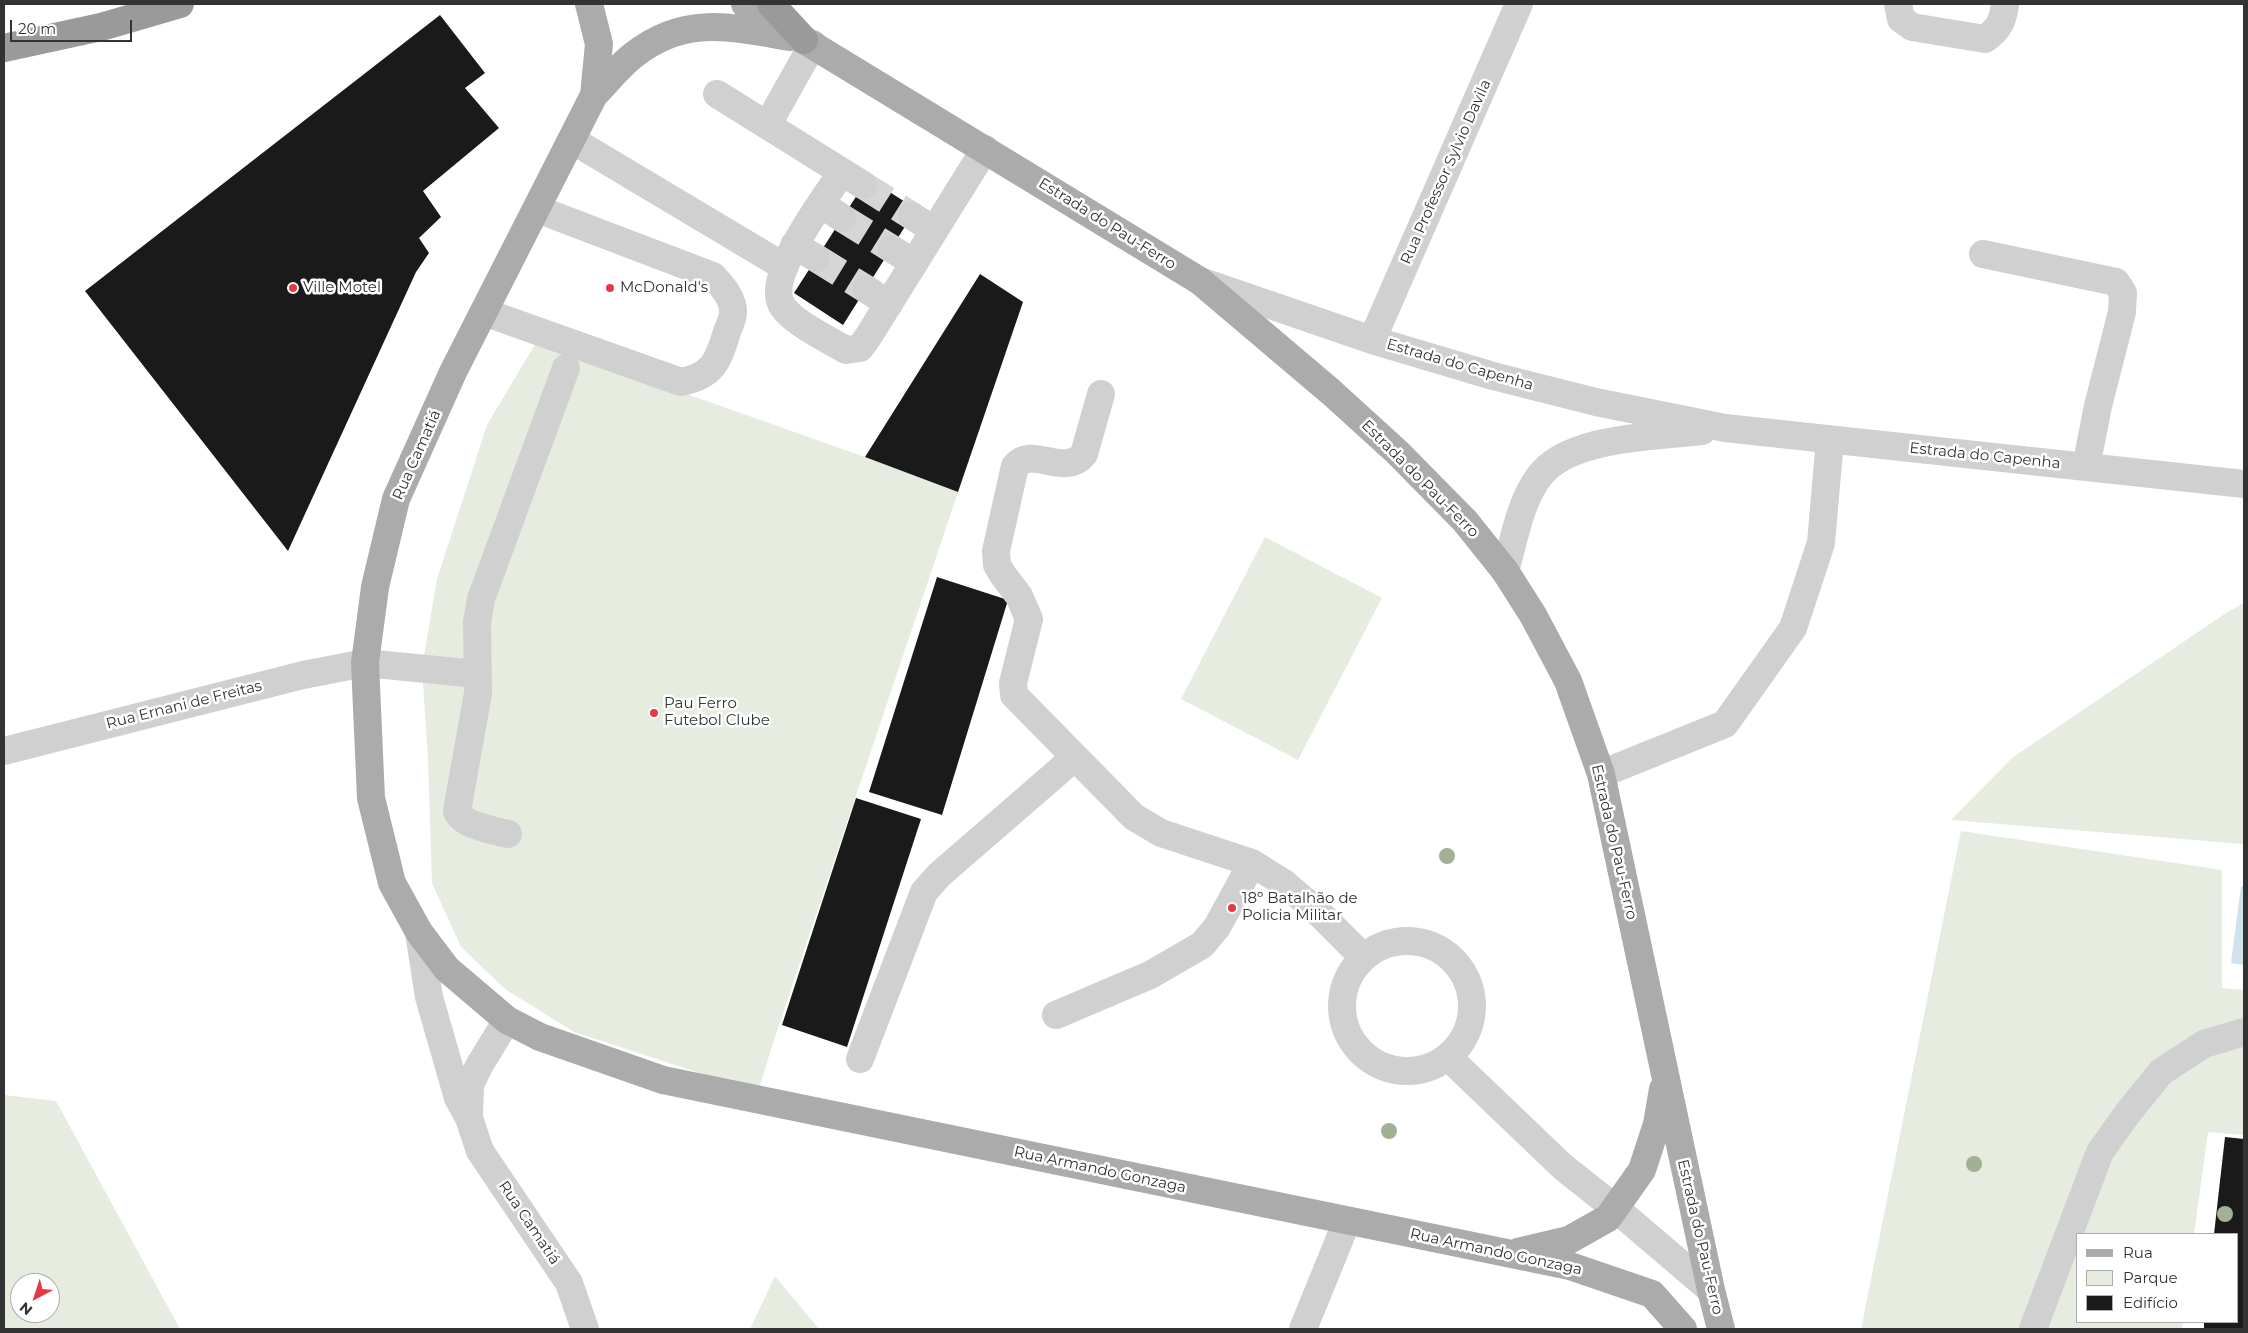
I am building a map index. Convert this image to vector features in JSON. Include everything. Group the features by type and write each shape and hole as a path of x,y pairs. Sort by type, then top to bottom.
{"highway":[{"path":"4,48 101,27 180,4"},
{"path":"771,4 809,42"}],"main road":[{"name":"Rua Camatiá","path":"507,1020 448,968 419,932 392,883 372,798 365,664 376,587 396,499 454,372 594,95 599,44 589,4"},
{"name":"Estrada do Pau-Ferro","path":"745,4 1200,281 1331,392 1397,452 1465,521 1505,571 1533,614 1568,681 1600,774 1721,1329"},
{"path":"594,95 634,55 656,39 692,27 724,27 809,42"},
{"name":"Rua Armando Gonzaga","path":"507,1020 540,1037 662,1080 1570,1266 1652,1294 1683,1329"},
{"path":"1512,1253 1569,1240 1608,1218 1616,1209 1642,1170 1657,1124 1665,1075"}],"street":[{"name":"Rua Professor Sylvio Davila","path":"1372,340 1519,4"},
{"path":"1898,4 1901,19 1912,27 1985,40 1998,30 2004,16 2005,4"},
{"path":"768,124 809,42"},
{"path":"717,94 853,178 798,256 779,296 782,306 792,316 846,350 860,348 914,263 923,223 985,149"},
{"path":"572,140 798,256"},
{"path":"484,312 681,382 696,380 708,371 719,357 733,313 727,291 713,276 537,209"},
{"path":"892,249 914,263"},
{"path":"1984,254 2116,282 2123,293 2122,312 2098,406 2086,467"},
{"name":"Estrada do Capenha","path":"1200,281 1372,340 1493,376 1726,428 2244,484"},
{"path":"866,290 889,304"},
{"path":"508,834 470,822 460,817 457,811 478,693 477,622 481,599 566,368"},
{"path":"1101,394 1084,454 1080,459 1072,464 1028,458 1020,460 1015,466 996,551 997,564 1003,576 1019,596 1029,619 1013,683 1014,696 1134,817 1161,833 1252,863 1284,884 1320,914 1362,956"},
{"name":"Estrada do Capenha","path":"1505,571 1525,504 1538,478 1553,462 1578,449 1608,442 1726,428"},
{"path":"1600,774 1725,724 1793,628 1820,543 1830,439"},
{"name":"Rua Ernani de Freitas","path":"4,751 303,675 365,664 477,674"},
{"path":"860,1059 924,892 939,875 1074,758"},
{"path":"1056,1016 1150,975 1202,945 1217,927 1252,863"},
{"name":"Rua Camatiá","path":"419,932 429,997 458,1098 469,1118 480,1151 569,1283 585,1329"},
{"path":"1411,940 1436,947 1457,963 1470,986 1473,1012 1465,1037 1448,1057 1426,1069 1400,1071 1376,1064 1357,1048 1344,1026 1340,1001 1348,977 1362,956 1385,943 1411,940"},
{"name":"Rua Camatiá","path":"469,1118 470,1085 479,1066 507,1020"},
{"path":"2033,1329 2100,1152 2127,1114 2161,1072 2204,1044 2244,1032"},
{"path":"1448,1057 1563,1168 1616,1209 1711,1290"},
{"path":"1303,1329 1347,1221"}],"green space":[{"name":"Pau Ferro Futebol Clube","path":"537,341 865,457 958,492 758,1092 574,1032 505,989 461,947 432,883 428,759 422,668 437,579 487,425"},
{"path":"1265,537 1382,598 1298,760 1181,699"},
{"path":"2244,603 2244,844 1951,820 2012,758 2226,613"},
{"path":"1961,831 2222,870 2222,988 2244,990 2244,1135 2208,1132 2194,1233 2076,1233 2076,1323 2183,1323 2182,1329 1861,1329"},
{"path":"4,1095 56,1101 180,1329 4,1329"},
{"path":"775,1276 819,1329 750,1329"}],"water":[{"path":"2241,886 2244,886 2244,965 2231,963"}],"building":[{"path":"440,15 485,73 465,88 499,128 423,191 441,217 419,238 429,253 416,272 288,551 85,291"},
{"path":"868,178 916,209 843,325 794,293"},
{"path":"980,274 1023,302 958,492 865,457"},
{"path":"937,577 1008,600 942,815 869,792"},
{"path":"856,798 921,819 847,1047 782,1025"},
{"path":"2225,1137 2244,1139 2244,1329 2204,1329 2204,1323 2238,1323 2238,1233 2214,1233"}],"tunnel":[{"path":"863,185 912,216"},
{"path":"842,218 892,249"},
{"path":"816,258 866,289"}],"place":[{"name":"Ville Motel","path":"293,288"},
{"name":"McDonald's","path":"610,288"},
{"name":"Pau Ferro Futebol Clube","path":"654,713"},
{"name":"18º Batalhão de Policia Militar","path":"1232,908"}]}
